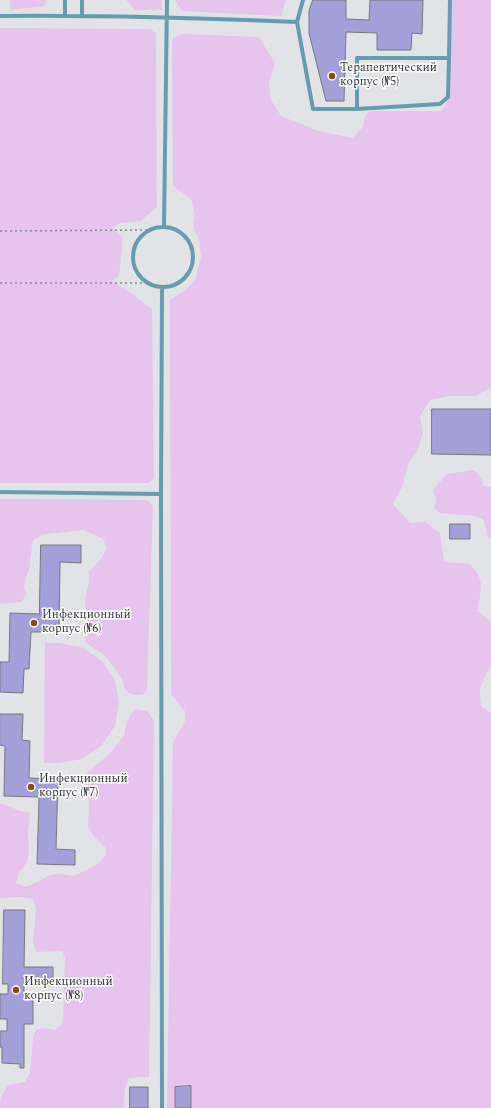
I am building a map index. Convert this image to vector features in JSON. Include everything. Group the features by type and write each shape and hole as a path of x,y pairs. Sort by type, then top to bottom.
{"lane":[{"path":"64,0 65,15"},
{"path":"82,0 82,16"},
{"path":"164,226 167,0"},
{"path":"303,0 297,22 313,109 440,104 448,97 450,0"},
{"path":"0,16 65,15 167,17 297,22"},
{"path":"357,108 357,58 449,58"},
{"path":"164,226 172,228 179,231 190,242 193,250 193,266 189,273 178,284 162,288 154,286 147,283 136,272 133,264 134,248 137,241 148,230 164,226"},
{"path":"162,288 162,1108"},
{"path":"0,492 161,494"}],"path":[{"path":"0,231 148,230"},
{"path":"0,283 147,283"}],"shaded area":[{"path":"10,0 46,0 45,6 11,10"},
{"path":"126,0 162,0 162,10 135,10"},
{"path":"175,0 286,0 281,16 182,11"},
{"path":"452,0 491,0 491,387 476,396 449,396 430,400 420,416 423,433 418,450 409,462 402,487 393,504 410,523 426,522 440,533 444,562 470,564 478,575 481,586 477,611 491,621 491,664 480,688 480,697 481,706 491,712 491,1108 167,1108 173,742 185,721 185,711 171,694 170,300 186,290 196,278 201,257 199,239 193,227 195,215 191,199 173,186 172,39 182,34 259,37 275,63 269,82 270,98 281,116 319,131 353,138 362,128 366,114 372,111 440,111 444,107 450,96"},
{"path":"0,28 150,29 156,33 157,207 141,221 120,223 113,228 123,238 119,276 112,281 152,309 154,478 148,483 0,483"},
{"path":"474,470 481,478 483,486 491,487 491,538 488,537 484,520 476,516 440,513 434,508 436,499 433,490 447,474"},
{"path":"0,499 147,500 153,506 147,691 142,695 133,695 125,690 122,679 108,659 85,642 85,600 89,582 89,572 101,559 107,548 103,539 84,530 40,536 33,541 29,570 24,587 27,594 21,602 0,604"},
{"path":"45,643 60,643 83,648 102,661 115,680 119,703 115,726 101,746 82,759 59,763 44,763"},
{"path":"136,709 147,711 154,720 149,1077 136,1077 129,1079 125,1087 124,1108 0,1108 2,1096 8,1085 25,1082 30,1073 33,1038 36,1030 42,1028 55,1030 61,1025 63,1017 65,958 62,951 36,952 33,942 36,909 33,899 22,897 0,898 0,803 20,811 29,812 30,815 28,831 28,858 23,868 19,872 16,883 26,887 50,875 61,874 73,876 98,864 106,855 106,848 94,836 88,827 89,804 86,774 110,753 124,736 126,725 131,713"}],"building":[{"name":"Терапевтический корпус (№5)","path":"313,0 346,0 346,19 369,20 370,0 423,0 422,34 412,33 411,50 377,50 377,33 346,32 344,101 326,101 309,33 309,11"},
{"path":"432,409 491,409 491,455 432,454"},
{"path":"450,524 470,524 470,539 450,539"},
{"name":"Инфекционный корпус (№6)","path":"41,545 81,545 81,563 60,562 59,632 31,632 29,669 24,669 23,693 0,692 0,662 9,662 10,613 39,614"},
{"name":"Инфекционный корпус (№7)","path":"0,714 23,714 22,740 30,741 29,778 58,779 56,849 75,850 75,865 37,864 39,797 4,796 5,746 0,745"},
{"name":"Инфекционный корпус (№8)","path":"4,910 25,910 24,967 53,967 53,985 24,985 24,995 33,995 33,1024 24,1024 24,1068 20,1068 20,1064 2,1063 0,1031 7,1031 7,1019 0,1019 0,994 8,994 8,984 3,984"},
{"path":"191,1086 191,1108 175,1108 175,1087"},
{"path":"130,1087 148,1087 148,1108 130,1108"}],"place":[{"name":"Терапевтический корпус (№5)","path":"332,76"},
{"name":"Инфекционный корпус (№6)","path":"34,623"},
{"name":"Инфекционный корпус (№7)","path":"31,787"},
{"name":"Инфекционный корпус (№8)","path":"16,990"}]}
